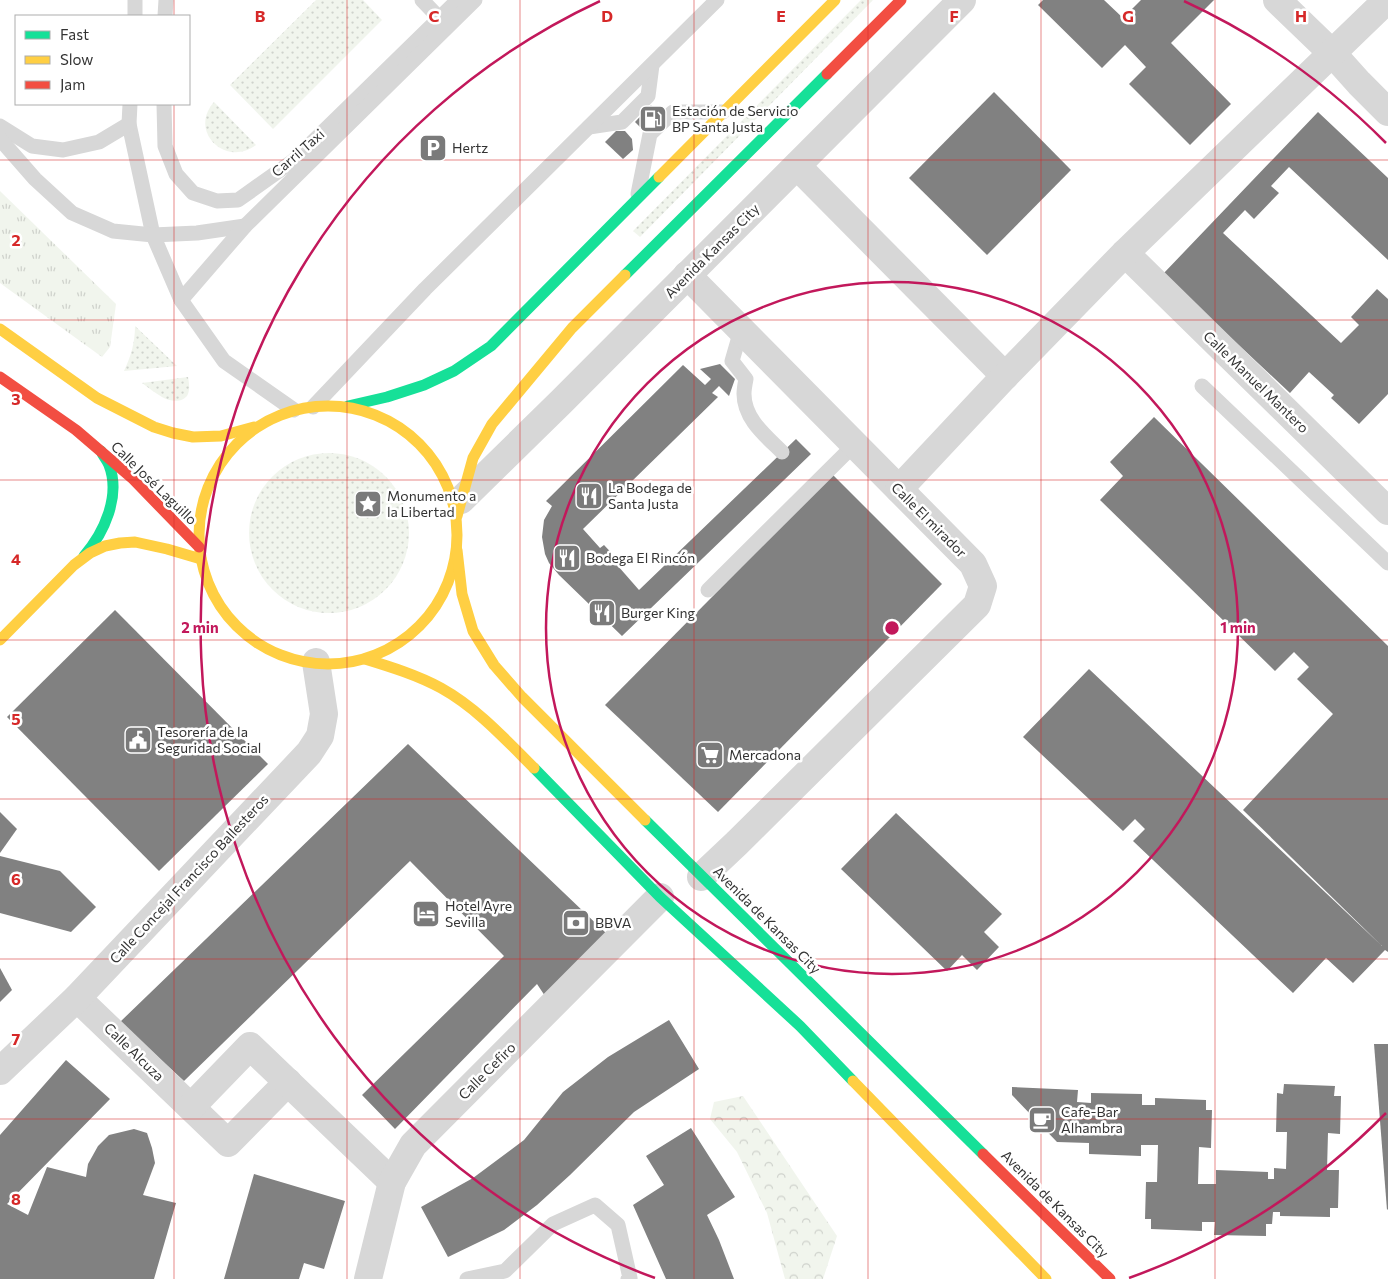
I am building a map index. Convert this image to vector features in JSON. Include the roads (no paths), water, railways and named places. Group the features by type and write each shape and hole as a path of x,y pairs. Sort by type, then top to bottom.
{"main road":[{"path":"836,0 490,346 450,373 426,385 394,396 344,407 313,407 294,410 276,417 259,426 226,454 214,474 202,502 199,522 200,559 209,586 222,610 241,630 263,647 289,658 322,664 344,663 364,659 388,650 410,635 429,616 444,594 452,574 457,550 459,510 473,458 492,424 572,328 901,0"},
{"path":"0,329 98,398 154,427 192,437 221,436 259,426"},
{"name":"Calle José Laguillo","path":"0,377 76,430 142,488 199,547"},
{"path":"344,407 376,416 408,434 427,451 442,471 454,504 459,510"},
{"path":"0,640 84,556 98,538 109,513 113,483 108,464 100,451"},
{"path":"84,556 98,548 112,544 132,542 151,545 200,559"},
{"name":"Avenida de Kansas City","path":"457,550 462,594 472,631 494,665 522,697 701,877 1110,1279"},
{"path":"364,659 400,670 435,684 463,701 491,724 660,897 800,1026 1046,1279"}],"street":[{"name":"Avenida Kansas City","path":"459,510 962,0"},
{"path":"1278,0 1388,112"},
{"path":"899,489 1005,376 1125,253 1387,0"},
{"path":"797,166 1005,376"},
{"name":"Calle Manuel Mantero","path":"1125,253 1388,511"},
{"name":"Calle El mirador","path":"688,276 973,564 983,586 978,605 701,877"},
{"name":"Calle Concejal Francisco Ballesteros","path":"0,1071 77,998 309,753 320,736 324,714 316,662"},
{"name":"Calle Cefiro","path":"368,1279 392,1182 413,1145 660,897"},
{"name":"Calle Alcuza","path":"77,998 228,1143 288,1082"},
{"path":"191,1107 250,1046 392,1182"}],"lane":[{"path":"134,15 135,0"},
{"path":"166,0 166,15"},
{"path":"422,0 444,22"},
{"name":"Carril Taxi","path":"164,105 165,146 176,174 193,193 217,201 238,200 293,161 444,22 458,0"},
{"path":"181,300 245,226 444,22 475,0"},
{"path":"313,407 425,289 717,0"},
{"path":"130,105 129,124 153,235 181,300 224,361 294,410"},
{"path":"637,199 650,134 672,112 724,112"},
{"path":"0,126 32,146 63,150 99,142 129,124"},
{"path":"0,139 35,179 72,213 113,231 153,235 197,233 245,226"},
{"path":"741,330 732,361 746,379 744,395 746,411 756,425 782,452"},
{"path":"1202,386 1388,563"},
{"path":"708,590 855,444"},
{"path":"467,1279 505,1271 553,1224 595,1206 618,1225 630,1278"}],"place":[{"name":"Estación de Servicio BP Santa Justa","path":"653,119"},
{"name":"Hertz","path":"433,148"},
{"name":"La Bodega de Santa Justa","path":"589,496"},
{"name":"Monumento a la Libertad","path":"368,504"},
{"name":"Bodega El Rincón","path":"567,558"},
{"name":"Burger King","path":"602,613"},
{"name":"Tesorería de la Seguridad Social","path":"138,740"},
{"name":"Mercadona","path":"710,755"},
{"name":"Hotel Ayre Sevilla","path":"426,914"},
{"name":"BBVA","path":"576,923"},
{"name":"Cafe-Bar Alhambra","path":"1042,1120"}]}
